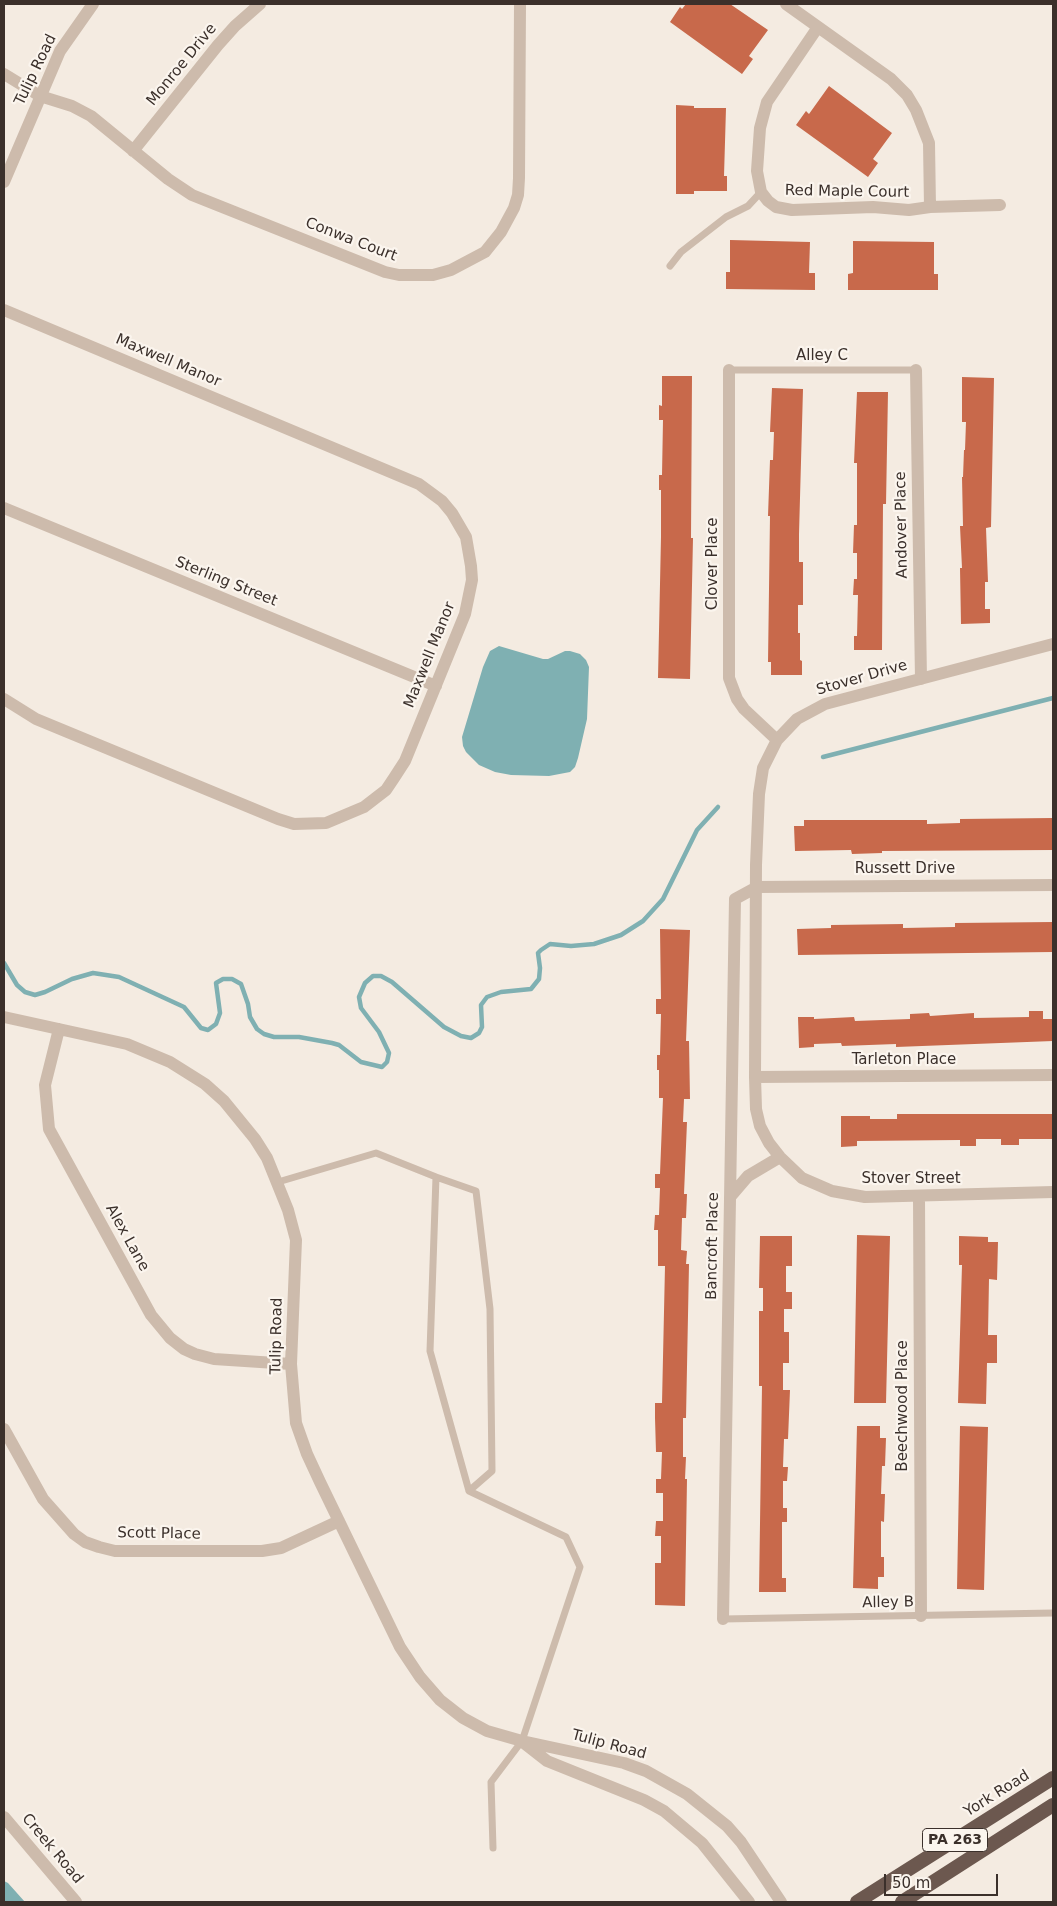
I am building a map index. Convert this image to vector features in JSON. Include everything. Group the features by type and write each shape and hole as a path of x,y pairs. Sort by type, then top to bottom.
{"highway":[{"name":"York Road","path":"856,1902 1053,1778"},
{"name":"PA 263","path":"902,1902 1053,1805"}],"street":[{"name":"Tulip Road","path":"4,182 60,51 93,4"},
{"name":"Monroe Drive","path":"133,150 218,44 260,4"},
{"name":"Conwa Court","path":"4,74 40,96 72,106 91,116 168,179 192,195 385,272 417,276 433,275 451,270 486,252 514,208 518,194 520,4"},
{"path":"786,4 891,79 906,94 916,110 929,143 930,207"},
{"path":"761,192 757,171 760,128 767,102 818,27"},
{"name":"Red Maple Court","path":"761,192 776,207 792,210 873,208 909,210 930,207 1000,205"},
{"name":"Maxwell Manor","path":"4,310 419,484 442,501 452,513 466,537 472,580 470,599 465,614 405,761 386,790 375,800 354,813 326,823 294,824 278,819 36,719 4,698"},
{"name":"Clover Place","path":"729,370 729,678 737,699 744,709 777,740"},
{"name":"Andover Place","path":"916,370 921,679"},
{"name":"Sterling Street","path":"4,509 436,686"},
{"name":"Stover Drive","path":"757,887 760,786 766,760 777,740 797,719 825,704 1053,644"},
{"name":"Russett Drive","path":"757,887 1053,885"},
{"name":"Stover Street","path":"757,887 756,1109 760,1126 769,1143 780,1157 802,1178 832,1191 865,1197 1053,1192"},
{"name":"Bancroft Place","path":"723,1619 735,899 757,887"},
{"name":"Tulip Road","path":"4,1017 127,1044 170,1062 206,1084 224,1101 255,1139 267,1158 278,1182 296,1240 291,1364 296,1423 307,1454 400,1647 420,1677 440,1700 464,1718 486,1731 624,1764 646,1771 688,1794 721,1820 736,1837 781,1902"},
{"name":"Alex Lane","path":"59,1030 45,1085 49,1129 151,1315 170,1338 195,1354 214,1359 291,1364"},
{"name":"Tarleton Place","path":"755,1077 1053,1075"},
{"path":"730,1197 748,1176 780,1157"},
{"name":"Beechwood Place","path":"919,1196 921,1616"},
{"name":"Scott Place","path":"4,1429 43,1499 74,1534 86,1542 99,1547 115,1551 262,1551 289,1545 339,1521"},
{"name":"Tulip Road","path":"522,1741 547,1761 644,1800 664,1811 702,1843 749,1902"},
{"name":"Creek Road","path":"4,1817 76,1902"}],"lane":[{"path":"670,266 680,252 726,217 748,206 761,192"},
{"name":"Alley C","path":"729,370 916,370"},
{"path":"278,1182 376,1153 476,1191 490,1309 492,1472 469,1491"},
{"path":"436,1177 430,1351 469,1491 566,1537 580,1567 522,1741 491,1782 493,1848"},
{"name":"Alley B","path":"723,1619 1053,1613"}],"water":[{"path":"499,646 543,659 570,651 580,654 586,660 589,667 587,719 578,758 575,767 570,772 549,776 511,775 495,772 479,765 466,752 462,737 483,667 490,651"},
{"path":"4,1881 8,1883 25,1902 4,1902"}],"building":[{"path":"686,4 730,4 768,30 749,56 753,59 742,74 670,22 680,7 682,9"},
{"path":"829,86 892,133 873,159 878,163 868,177 796,125 806,111 809,114"},
{"path":"676,105 694,106 694,108 726,108 724,176 727,176 727,191 694,191 694,194 676,194"},
{"path":"730,240 810,242 809,273 815,273 815,290 726,289 726,272 730,272"},
{"path":"853,241 934,242 934,274 938,274 938,290 848,290 848,274 853,273"},
{"path":"662,376 692,376 691,538 693,538 690,679 658,678 661,537 661,490 659,490 659,475 662,475 663,420 659,420 659,405 662,406"},
{"path":"962,377 994,378 991,527 986,528 988,582 985,582 985,609 990,609 990,623 961,624 960,568 962,568 960,526 963,526 962,477 966,422 962,422"},
{"path":"772,388 803,389 799,562 803,562 803,605 798,605 798,633 800,633 802,675 771,675 771,662 768,662 770,516 768,516 770,460 773,460 774,432 770,432"},
{"path":"857,392 888,392 886,504 883,504 882,650 854,650 854,636 857,636 858,595 853,595 854,579 857,579 857,553 853,553 854,525 857,525 857,463 854,463"},
{"path":"1053,818 1053,850 882,851 882,853 852,854 851,850 795,851 794,826 804,826 804,820 927,820 927,824 960,823 960,819"},
{"path":"1053,922 1053,952 798,955 797,929 831,928 831,925 903,924 903,928 955,927 955,923"},
{"path":"660,929 690,930 686,1041 689,1041 690,1099 684,1099 683,1122 687,1122 684,1194 687,1194 686,1218 682,1218 681,1250 687,1251 686,1264 689,1264 686,1418 683,1418 683,1457 686,1457 685,1479 687,1479 685,1606 655,1605 655,1563 661,1563 661,1536 655,1536 656,1521 663,1521 663,1493 656,1493 656,1479 661,1479 662,1452 656,1452 655,1403 662,1403 665,1266 658,1266 658,1230 654,1230 655,1215 659,1215 660,1188 655,1188 655,1174 660,1174 663,1098 659,1098 659,1070 657,1070 657,1055 660,1055 661,1014 656,1014 656,999 661,999"},
{"path":"1029,1011 1043,1011 1043,1019 1053,1019 1053,1041 896,1047 896,1044 842,1046 841,1043 814,1044 814,1047 799,1048 798,1017 814,1017 814,1019 854,1017 855,1021 910,1019 910,1014 929,1013 930,1016 974,1013 974,1018 1029,1017"},
{"path":"897,1114 1053,1114 1053,1139 1019,1139 1019,1145 1001,1145 1001,1139 976,1139 976,1146 960,1146 960,1140 857,1141 857,1146 841,1147 841,1116 870,1116 870,1119 897,1119"},
{"path":"857,1235 890,1236 886,1403 854,1403"},
{"path":"760,1236 792,1236 792,1266 786,1266 786,1292 792,1292 792,1309 784,1309 784,1332 789,1332 789,1363 783,1363 783,1390 790,1390 788,1439 784,1439 783,1467 788,1467 787,1481 783,1481 783,1508 787,1508 787,1522 782,1522 782,1578 786,1578 786,1592 759,1592 762,1386 759,1386 759,1311 763,1311 763,1288 759,1288"},
{"path":"959,1236 988,1237 988,1242 998,1242 997,1280 989,1279 988,1335 997,1335 997,1363 987,1363 986,1404 958,1403 962,1265 959,1265"},
{"path":"857,1426 880,1426 880,1438 886,1438 881,1494 885,1494 884,1522 881,1521 881,1557 884,1557 884,1577 878,1577 878,1589 853,1588"},
{"path":"960,1426 988,1427 984,1590 957,1589"}],"waterway":[{"path":"823,757 1053,698"},
{"path":"4,963 17,985 25,992 35,995 72,979 93,973 119,977 184,1007 201,1028 208,1030 216,1024 220,1013 216,983 223,979 232,979 241,984 250,1017 257,1029 264,1034 274,1037 299,1037 332,1043 339,1045 361,1062 382,1067 387,1062 389,1053 379,1032 361,1008 359,997 365,983 373,976 381,976 392,982 444,1027 461,1036 471,1038 479,1033 482,1027 481,1005 487,997 501,992 531,989 539,979 538,953 541,950 550,944 571,946 594,944 621,935 643,921 663,899 697,830 718,807"}]}
